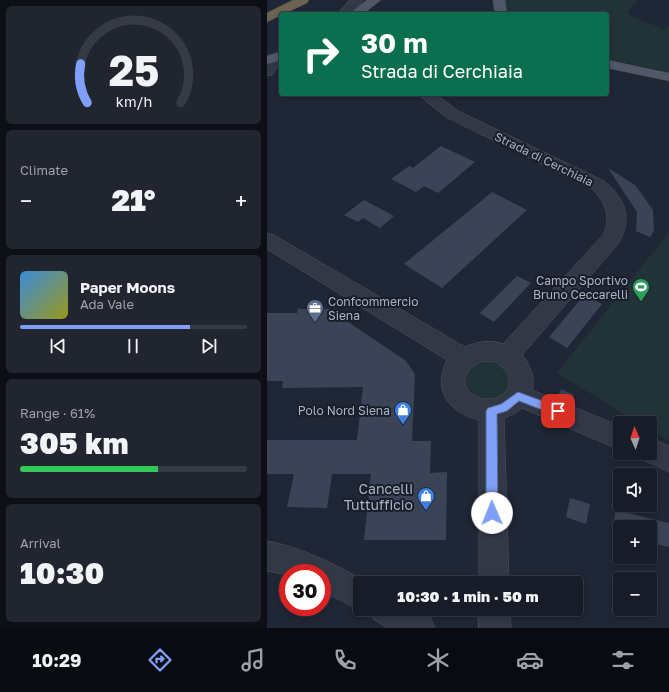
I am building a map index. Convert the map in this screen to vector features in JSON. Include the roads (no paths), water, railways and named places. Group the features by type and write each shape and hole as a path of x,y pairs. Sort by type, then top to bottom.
{"highway":[{"path":"267,18 303,0"}],"main road":[{"path":"499,0 501,12"},
{"path":"358,12 377,1"},
{"path":"368,12 377,1"},
{"path":"609,64 669,77"}],"street":[{"path":"345,12 357,0"},
{"path":"363,12 377,1"},
{"name":"Strada di Cerchiaia","path":"429,96 452,114 593,182 608,195 616,209 617,226 611,239 507,356"},
{"path":"267,240 463,358"},
{"path":"480,351 499,352 507,356 518,368 521,375 521,390 518,396 503,408 491,411 471,408 462,402 455,393 452,384 452,375 456,366 463,358 480,351"},
{"path":"518,396 613,435"},
{"path":"491,411 494,576"},
{"path":"657,453 669,459"},
{"path":"267,556 289,560 298,564"},
{"path":"331,579 353,591"},
{"path":"398,616 419,628"},
{"path":"494,616 495,628"}],"place":[{"name":"Campo Sportivo Bruno Ceccarelli","path":"641,302"},
{"name":"Confcommercio Siena","path":"315,323"},
{"name":"Polo Nord Siena","path":"403,425"},
{"name":"Cancelli Tuttufficio","path":"426,511"}]}
